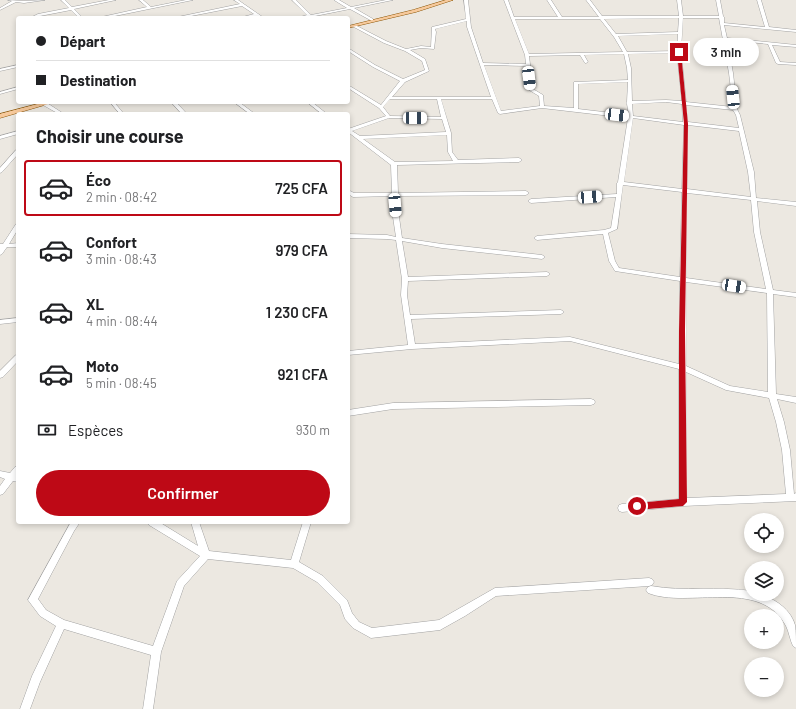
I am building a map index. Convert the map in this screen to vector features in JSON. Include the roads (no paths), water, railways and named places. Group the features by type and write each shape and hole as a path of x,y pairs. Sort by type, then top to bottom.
{"main road":[{"path":"350,27 451,0"},
{"path":"0,116 45,104"}],"street":[{"path":"10,0 24,2 43,0"},
{"path":"0,9 16,0"},
{"path":"63,0 78,16"},
{"path":"37,16 114,0"},
{"path":"141,0 150,8"},
{"path":"109,16 191,0"},
{"path":"236,0 257,15"},
{"path":"294,0 310,16 391,0"},
{"path":"336,0 372,20"},
{"path":"466,0 468,20 500,113 542,107 631,116 740,130"},
{"path":"506,0 527,56 531,90 541,96 542,107"},
{"path":"549,0 561,18"},
{"path":"537,238 605,232 614,229 631,116 628,103 630,81 628,62 625,53 615,35 588,0"},
{"path":"679,0 681,18 679,52 686,124 686,191 683,278 683,502"},
{"path":"622,508 683,502 793,497 786,450 780,422 772,396 770,291 757,232 752,172 740,130 738,115 734,109 722,17 718,0"},
{"path":"759,0 767,28"},
{"path":"185,16 242,5"},
{"path":"252,16 257,15"},
{"path":"514,18 602,19 722,17"},
{"path":"406,50 421,47 433,48 433,28 468,20"},
{"path":"722,24 796,31"},
{"path":"354,26 424,60 427,71 403,81 381,107"},
{"path":"615,35 679,34"},
{"path":"725,39 796,46"},
{"path":"770,44 778,63 796,64"},
{"path":"350,50 374,66 403,81"},
{"path":"527,56 679,52"},
{"path":"581,54 586,62"},
{"path":"0,64 2,70 16,66"},
{"path":"482,64 528,65"},
{"path":"576,110 576,83 630,81"},
{"path":"350,87 381,107 389,117"},
{"path":"0,93 16,89"},
{"path":"390,98 494,98"},
{"path":"439,99 449,133 450,152 456,162"},
{"path":"628,103 653,101 683,102 734,109"},
{"path":"45,104 59,112"},
{"path":"114,104 120,112"},
{"path":"175,104 182,112"},
{"path":"239,104 250,112"},
{"path":"312,104 322,112"},
{"path":"350,130 389,117 444,118"},
{"path":"350,132 394,164 519,160"},
{"path":"0,138 16,133"},
{"path":"358,138 449,133"},
{"path":"0,171 16,153"},
{"path":"394,164 394,194 398,239 405,279 404,295 412,347"},
{"path":"620,183 726,197 796,204"},
{"path":"350,193 353,195 526,193"},
{"path":"531,201 619,194"},
{"path":"0,253 2,246 16,227"},
{"path":"605,232 612,261 617,270 683,278 796,295"},
{"path":"350,236 387,237 489,252 542,257"},
{"path":"2,246 16,245"},
{"path":"405,279 547,274"},
{"path":"408,317 561,312"},
{"path":"0,322 16,320"},
{"path":"350,353 412,347 570,339 683,368 729,388 796,400"},
{"path":"0,375 16,359"},
{"path":"350,414 393,406 592,402"},
{"path":"0,474 14,479 0,492"},
{"path":"74,524 33,600 43,613 62,624 156,652"},
{"path":"155,524 206,555 294,564 320,579 334,591 344,603 348,616 356,625 371,632 440,625 495,592 650,586 669,593 705,591 762,598 777,609 789,622 796,642"},
{"path":"197,524 206,555"},
{"path":"294,564 306,524"},
{"path":"148,709 156,652 180,584 206,555"},
{"path":"25,709 62,624"}]}
